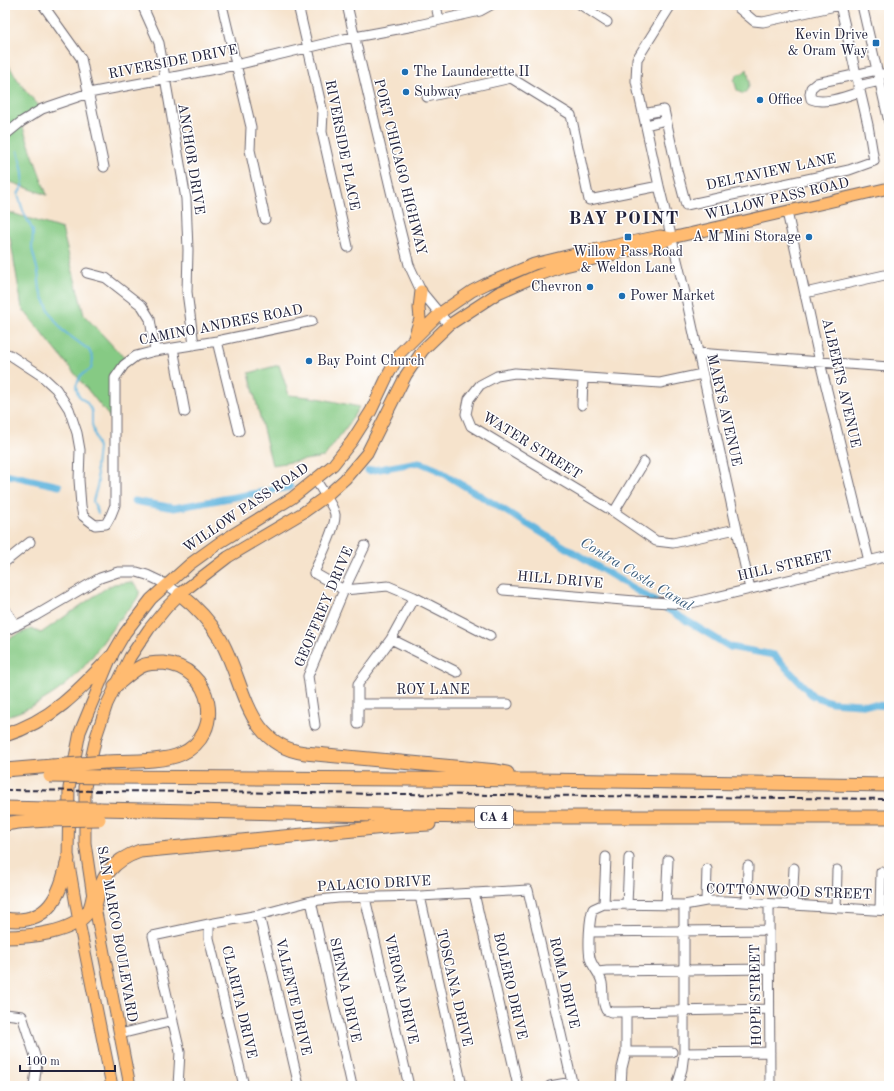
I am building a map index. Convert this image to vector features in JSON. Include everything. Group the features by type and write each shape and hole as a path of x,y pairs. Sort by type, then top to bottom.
{"highway":[{"path":"180,594 209,622 226,652 254,720 269,738 282,747 306,753 497,771 540,780"},
{"path":"5,735 28,726 55,711 80,690 111,656"},
{"path":"5,776 51,771 106,762 164,759 182,754 194,746 203,735 208,722 209,709 206,696 202,685 194,676 183,669 170,664 157,663 143,666 131,673 115,686"},
{"path":"5,770 51,771 104,777 540,780 889,785"},
{"name":"CA 4","path":"5,808 48,815 203,812 467,817 889,817"},
{"path":"5,824 48,815"},
{"path":"5,937 32,936 69,927 79,922 94,902 101,884 110,870 120,860 140,851 395,826 441,823 467,817"},
{"path":"5,919 18,921 37,916 52,904 65,876 68,859"}],"main road":[{"name":"WILLOW PASS ROAD","path":"85,787 96,737 107,704 115,686 130,657 166,607 180,594 228,557 304,512 325,497 345,479 367,453 406,375 423,350 449,325 498,293 522,281 561,267 661,244 671,238 889,188"},
{"name":"WILLOW PASS ROAD","path":"68,859 69,788 80,732 111,656 139,614 151,599 190,564 219,543 292,498 333,465 352,441 371,411 388,375 402,352 440,313 472,291 534,264 660,236 671,238"},
{"path":"413,340 420,319 419,308 421,291"},
{"name":"SAN MARCO BOULEVARD","path":"85,787 85,843 94,902 130,1086"},
{"path":"68,859 112,1086"}],"street":[{"path":"43,5 81,58 104,166"},
{"name":"ANCHOR DRIVE","path":"142,5 158,43 186,198 188,250 187,292 194,345"},
{"path":"222,5 251,127 250,150 265,219"},
{"name":"RIVERSIDE PLACE","path":"298,5 323,113 322,132 348,247"},
{"name":"PORT CHICAGO HIGHWAY","path":"347,5 409,265 421,291 449,325"},
{"path":"436,5 439,20"},
{"name":"RIVERSIDE DRIVE","path":"5,135 21,122 42,109 89,93 236,65 355,37 480,11 491,5"},
{"path":"581,5 607,22"},
{"name":"MARYS AVENUE","path":"671,5 637,59 636,81 750,589"},
{"path":"735,5 754,21 763,22 840,5 858,83 878,75 889,73"},
{"path":"862,5 889,122"},
{"path":"427,96 511,78 571,114 589,200 659,186"},
{"name":"DELTAVIEW LANE","path":"643,114 664,110 686,205 849,170 874,161 858,83"},
{"path":"646,125 666,120"},
{"name":"ALBERTS AVENUE","path":"787,212 820,362 869,561"},
{"path":"87,273 106,278 142,306 150,319 155,351"},
{"path":"805,293 889,274"},
{"name":"CAMINO ANDRES ROAD","path":"5,353 42,376 56,389 69,409 77,433 80,450 79,480 81,506 84,516 95,525 106,524 112,516 116,492 115,378 124,365 136,356 155,351 217,341 312,321"},
{"path":"217,341 239,430"},
{"path":"173,348 185,412"},
{"path":"697,352 889,367"},
{"name":"WATER STREET","path":"702,374 660,383 515,373 496,376 480,385 469,399 466,414 471,426 614,512 656,541 673,543 736,529"},
{"path":"582,405 583,378"},
{"path":"614,512 644,462"},
{"path":"316,480 325,497 332,506 335,514 334,524 314,573 344,590 388,586 414,597 490,636"},
{"path":"5,562 30,542"},
{"name":"GEOFFREY DRIVE","path":"315,725 308,676 344,590 365,546"},
{"name":"HILL STREET","path":"687,604 889,556"},
{"path":"5,631 109,574 123,571 138,572 147,575 166,584 180,594"},
{"name":"HILL DRIVE","path":"503,590 687,604"},
{"path":"358,724 358,684 391,639 414,597"},
{"path":"5,609 16,626"},
{"path":"391,639 457,672"},
{"name":"ROY LANE","path":"358,704 508,704"},
{"path":"604,904 606,857"},
{"path":"627,905 629,858"},
{"path":"666,905 668,860"},
{"path":"747,902 748,866"},
{"path":"792,905 794,868"},
{"path":"706,901 707,869"},
{"path":"836,908 837,870"},
{"path":"881,872 884,910"},
{"name":"PALACIO DRIVE","path":"173,1022 153,936 259,915 311,901 338,898 420,896 528,890"},
{"name":"ROMA DRIVE","path":"528,890 572,1082 550,1086"},
{"name":"BOLERO DRIVE","path":"474,893 518,1086"},
{"name":"TOSCANA DRIVE","path":"420,896 462,1086"},
{"name":"VERONA DRIVE","path":"365,898 409,1086"},
{"name":"SIENNA DRIVE","path":"311,901 352,1086"},
{"name":"COTTONWOOD STREET","path":"590,932 591,914 593,909 604,904 684,905 706,901 884,910"},
{"name":"HOPE STREET","path":"769,904 770,1086"},
{"path":"677,1086 682,1069 684,1053 684,905"},
{"name":"VALENTE DRIVE","path":"259,915 299,1086"},
{"name":"CLARITA DRIVE","path":"209,924 210,938 244,1086"},
{"path":"769,930 590,932 590,957 602,983 603,1003 606,1010 611,1012 626,1012 769,1009"},
{"path":"598,972 770,969"},
{"path":"622,1086 622,1068 626,1052 626,1012"},
{"path":"5,1014 22,1016 37,1062 34,1086"},
{"path":"120,1034 173,1022 180,1052 178,1086"},
{"path":"626,1052 672,1052"},
{"path":"684,1053 770,1052"}],"green space":[{"path":"5,58 22,85 42,109 21,122 47,195 5,180"},
{"path":"747,69 749,86 743,94 737,90 734,80 738,74 743,73"},
{"path":"5,211 62,229 84,315 128,362 115,378 116,425 22,308 10,237 5,232"},
{"path":"279,365 289,395 318,398 359,407 348,425 324,457 272,465 249,373"},
{"path":"131,582 138,588 138,597 80,671 64,686 50,696 29,708 5,717 5,640 31,629 41,633 106,588 114,584"}],"waterway":[{"path":"18,151 23,173 23,184 18,194 23,211 33,231 32,249 38,272 40,290 50,313 62,330 89,350 93,359 91,369 81,375 76,386 78,395 87,403 92,411 92,424 98,448 96,467 98,483 93,501 98,513"},
{"name":"Contra Costa Canal","path":"368,471 419,462 438,470 730,647 774,655 813,696 831,702 889,706"},
{"name":"Contra Costa Canal","path":"5,474 59,486"},
{"name":"Contra Costa Canal","path":"134,501 174,508 290,487"}],"railway":[{"path":"5,790 889,799"}],"place":[{"name":"Kevin Drive & Oram Way","path":"876,43"},
{"name":"The Launderette II","path":"405,72"},
{"name":"Subway","path":"406,92"},
{"name":"Office","path":"760,100"},
{"name":"Willow Pass Road & Weldon Lane","path":"628,237"},
{"name":"A M Mini Storage","path":"809,237"},
{"name":"Chevron","path":"590,287"},
{"name":"Power Market","path":"622,296"},
{"name":"Bay Point Church","path":"309,361"}],"district":[{"name":"BAY POINT","path":"624,219"}]}
